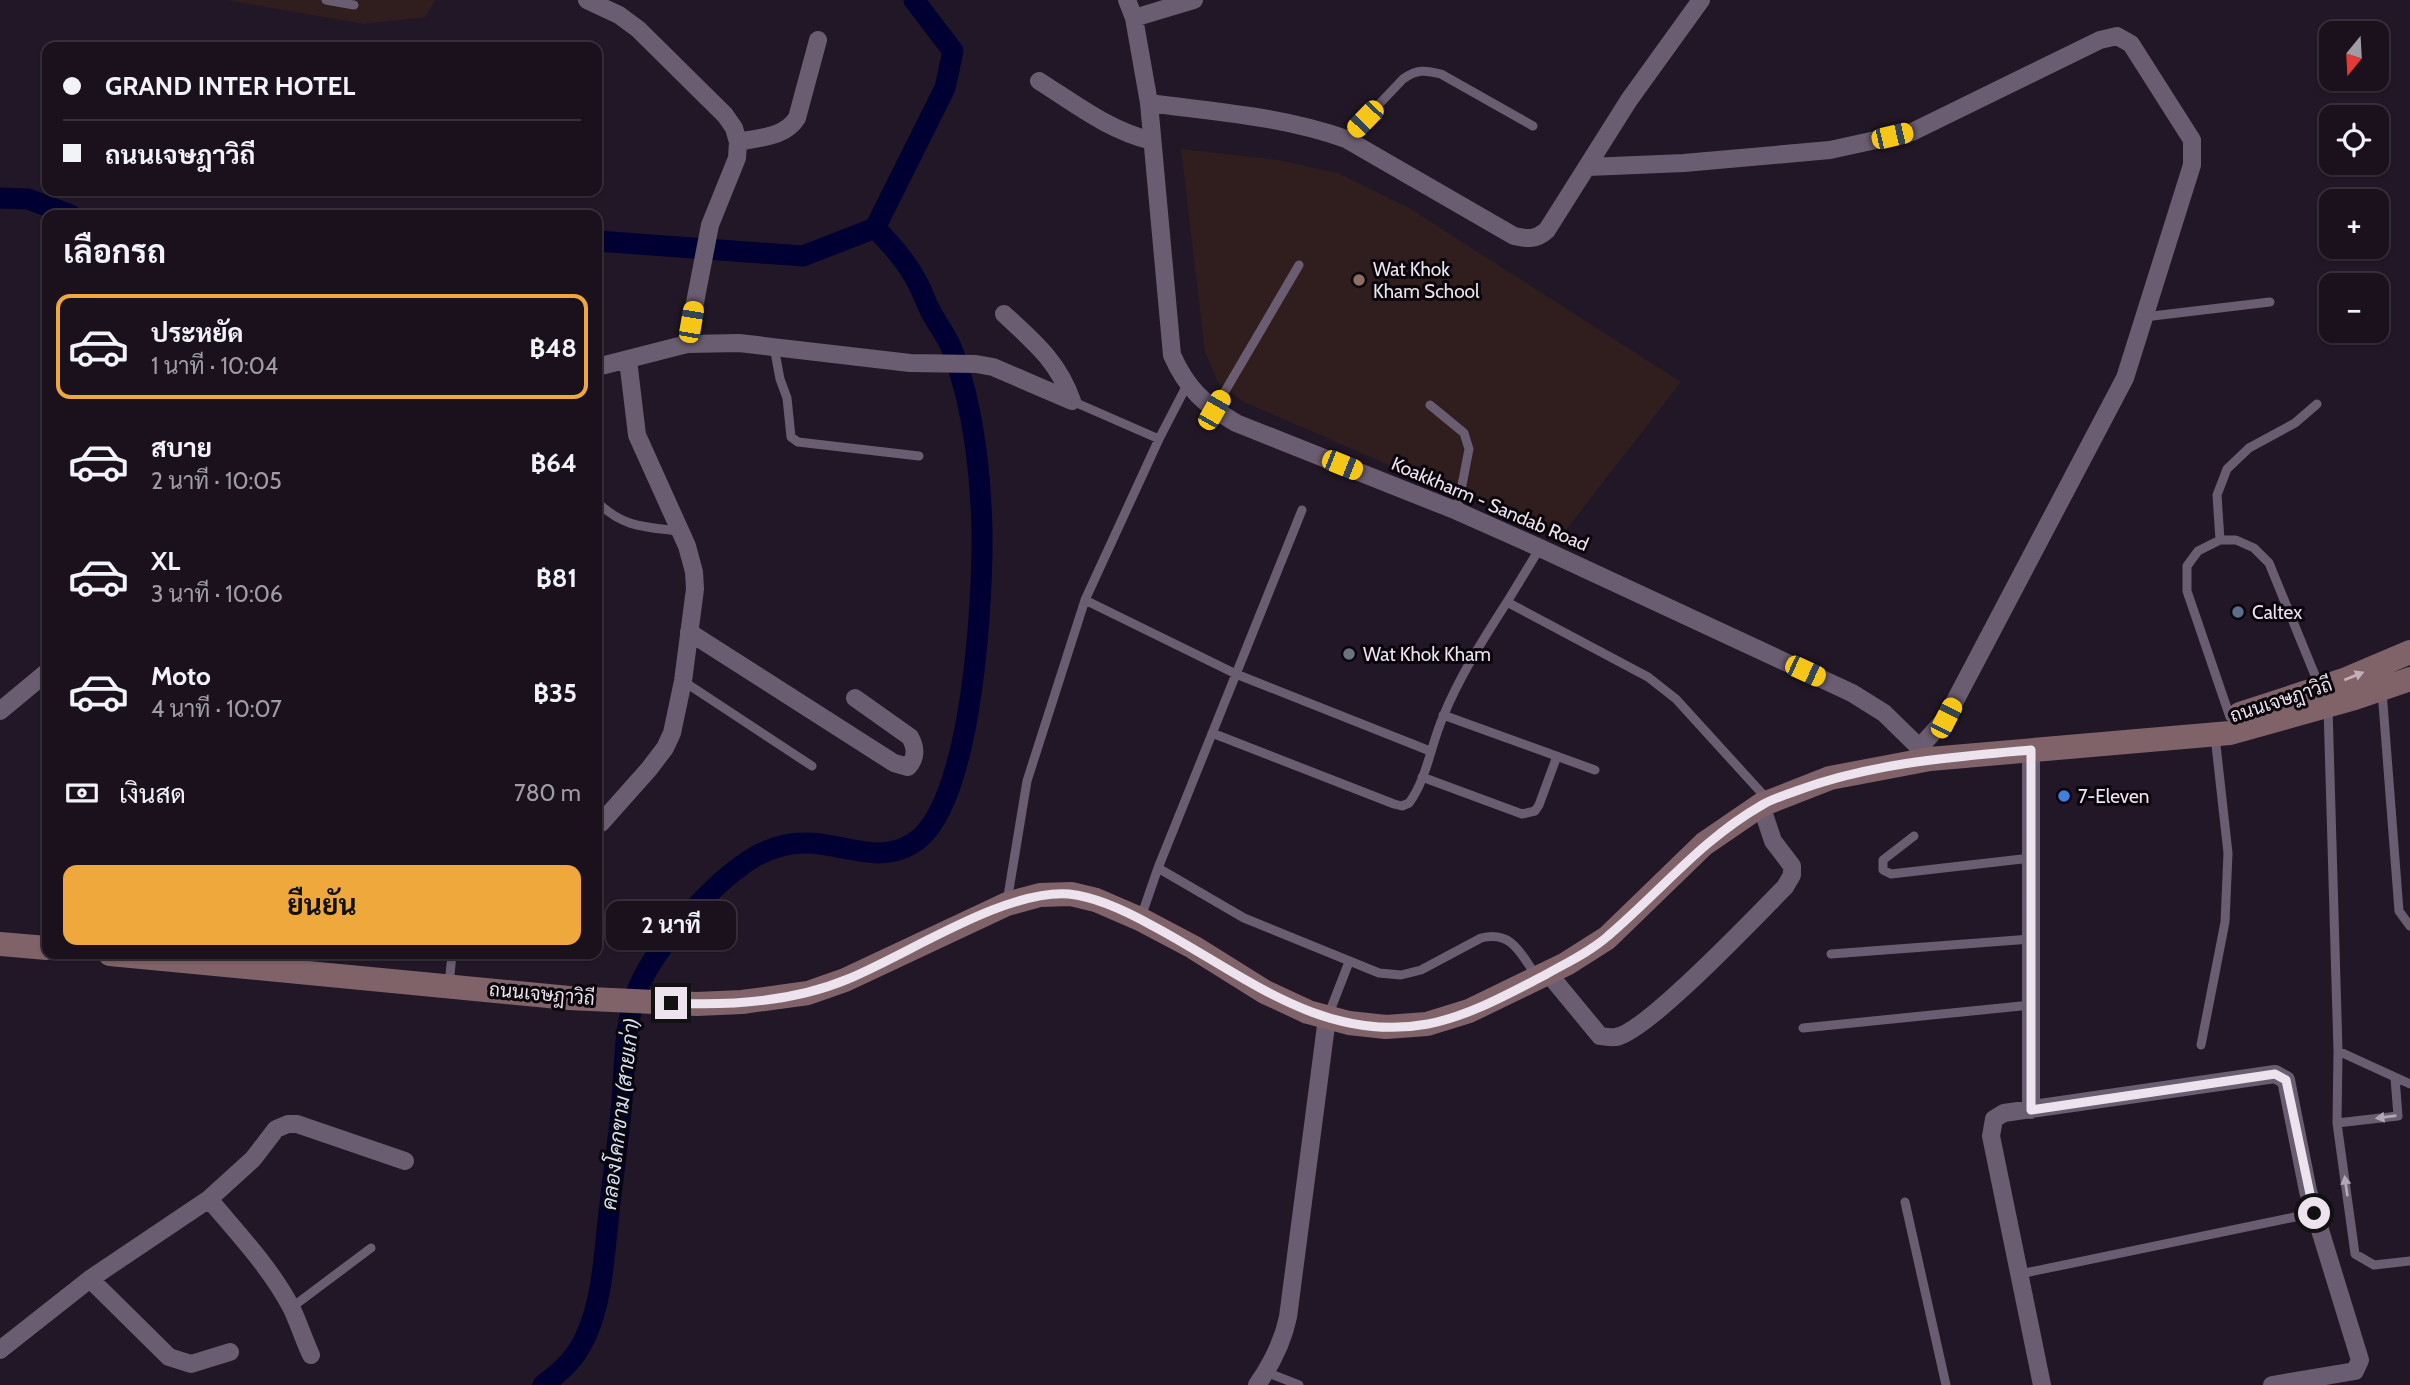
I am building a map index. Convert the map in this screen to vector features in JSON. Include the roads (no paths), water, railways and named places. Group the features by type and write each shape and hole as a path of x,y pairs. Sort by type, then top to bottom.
{"street":[{"path":"587,0 619,15 638,29 734,128 738,142 737,158 710,225 687,344"},
{"name":"Koakkharm - Sandab Road","path":"1127,0 1134,18 1149,103 1172,355 1187,385 1214,410 1236,423 1457,511 1852,694 1884,713 1925,753"},
{"path":"1134,18 1194,0"},
{"path":"1149,103 1292,122 1346,139 1514,236 1528,239 1539,237 1547,230 1629,100 1701,0"},
{"path":"1588,167 1684,163 1830,150 1912,132 2100,40 2117,36 2131,44 2192,140 2192,165 2125,378 1925,753"},
{"path":"738,142 781,133 791,127 797,118 818,40"},
{"path":"1039,81 1107,125 1127,135 1152,141"},
{"path":"1004,314 1045,352 1064,377 1072,401"},
{"path":"602,366 687,344 739,342 910,363 976,364 993,367 1072,401"},
{"path":"602,822 666,748 672,733 683,681 695,589 694,572 687,546 637,435 628,360"},
{"path":"689,632 894,763 908,766 913,762 914,744 910,737 855,698"},
{"name":"ถนนเจษฎาวิถี","path":"2324,696 2410,652"},
{"path":"0,711 42,676"},
{"name":"ถนนเจษฎาวิถี","path":"163,959 569,998 697,1004 742,1002 807,993 845,981 1007,904 1040,895 1071,894 1096,900 1140,919 1193,947 1265,992 1327,1018 1386,1027 1427,1024 1469,1011 1566,964 1606,938 1704,844 1765,803 1830,778 1925,753 2031,750 2148,740 2223,725 2324,696 2382,689 2410,679"},
{"path":"2031,750 2031,1110"},
{"path":"1543,975 1600,1036 1617,1037 1640,1025 1785,887 1792,875 1792,866 1773,841 1765,803"},
{"path":"0,944 42,948"},
{"path":"1262,1378 1285,1332 1288,1317 1327,1018"},
{"path":"2042,1385 1992,1136 1994,1119 2004,1113 2275,1074 2286,1080 2314,1213 2360,1360 2355,1371 2272,1385"},
{"path":"0,1350 90,1279 209,1199 253,1159 276,1129 297,1124 405,1161"},
{"path":"209,1199 263,1265 291,1308 310,1355"},
{"path":"90,1279 169,1357 191,1364 230,1352"}],"lane":[{"path":"326,0 354,5"},
{"path":"1346,139 1403,79 1413,72 1425,70 1441,74 1533,126"},
{"path":"1214,410 1299,265"},
{"path":"2144,317 2270,302"},
{"path":"774,346 780,379 788,398 790,437 797,442 919,456"},
{"path":"1007,904 1027,781 1085,600 1159,439 1187,385"},
{"path":"1072,401 1159,439"},
{"path":"2220,540 2217,495 2227,469 2249,448 2295,423 2317,404"},
{"path":"1430,405 1464,433 1469,449 1457,511"},
{"path":"602,507 611,516 626,523 680,531"},
{"path":"1140,919 1302,510"},
{"path":"2201,1045 2225,922 2228,853 2223,725 2187,591 2187,566 2198,551 2220,540 2236,540 2254,548 2269,564 2324,696 2338,1051 2337,1122 2355,1254 2374,1265 2410,1261"},
{"path":"1212,733 1402,806 1409,803 1422,776 1443,715 1489,629 1540,548"},
{"path":"1085,600 1236,674 1430,751"},
{"path":"1507,602 1648,677 1676,699 1765,803"},
{"path":"683,681 812,766"},
{"path":"2382,689 2399,911 2410,926"},
{"path":"1443,715 1595,769"},
{"path":"1422,776 1522,814 1529,814 1539,805 1557,756"},
{"path":"1914,836 1883,860 1884,870 1891,874 2031,858"},
{"path":"1158,868 1244,918 1379,973 1401,975 1422,970 1481,937 1492,935 1503,936 1512,942 1543,975"},
{"path":"1831,954 2031,940"},
{"path":"449,986 452,959"},
{"path":"1327,1018 1349,962"},
{"path":"1803,1028 2031,1005"},
{"path":"2338,1051 2410,1084"},
{"path":"2337,1122 2398,1116 2395,1078"},
{"path":"1905,1202 1946,1385"},
{"path":"2020,1274 2314,1213"},
{"path":"291,1308 371,1248"},
{"path":"1262,1378 1299,1385"}],"waterway":[{"name":"คลองโคกขาม (สายเก่า)","path":"875,228 945,88 953,51 914,0"},
{"path":"0,198 28,199 58,210"},
{"path":"602,241 803,256 875,228"},
{"name":"คลองโคกขาม (สายเก่า)","path":"543,1385 562,1370 577,1352 596,1308 621,1114 629,1020 636,994 655,957 686,917 722,882 756,856 779,846 798,843 878,853 906,847 920,838 938,814 952,780 963,738 977,645 982,529 975,445 966,395 949,342 932,315 911,271 875,228"}],"place":[{"name":"Wat Khok Kham School","path":"1359,280"},
{"name":"Caltex","path":"2238,612"},
{"name":"Wat Khok Kham","path":"1349,654"},
{"name":"7-Eleven","path":"2064,796"}]}
